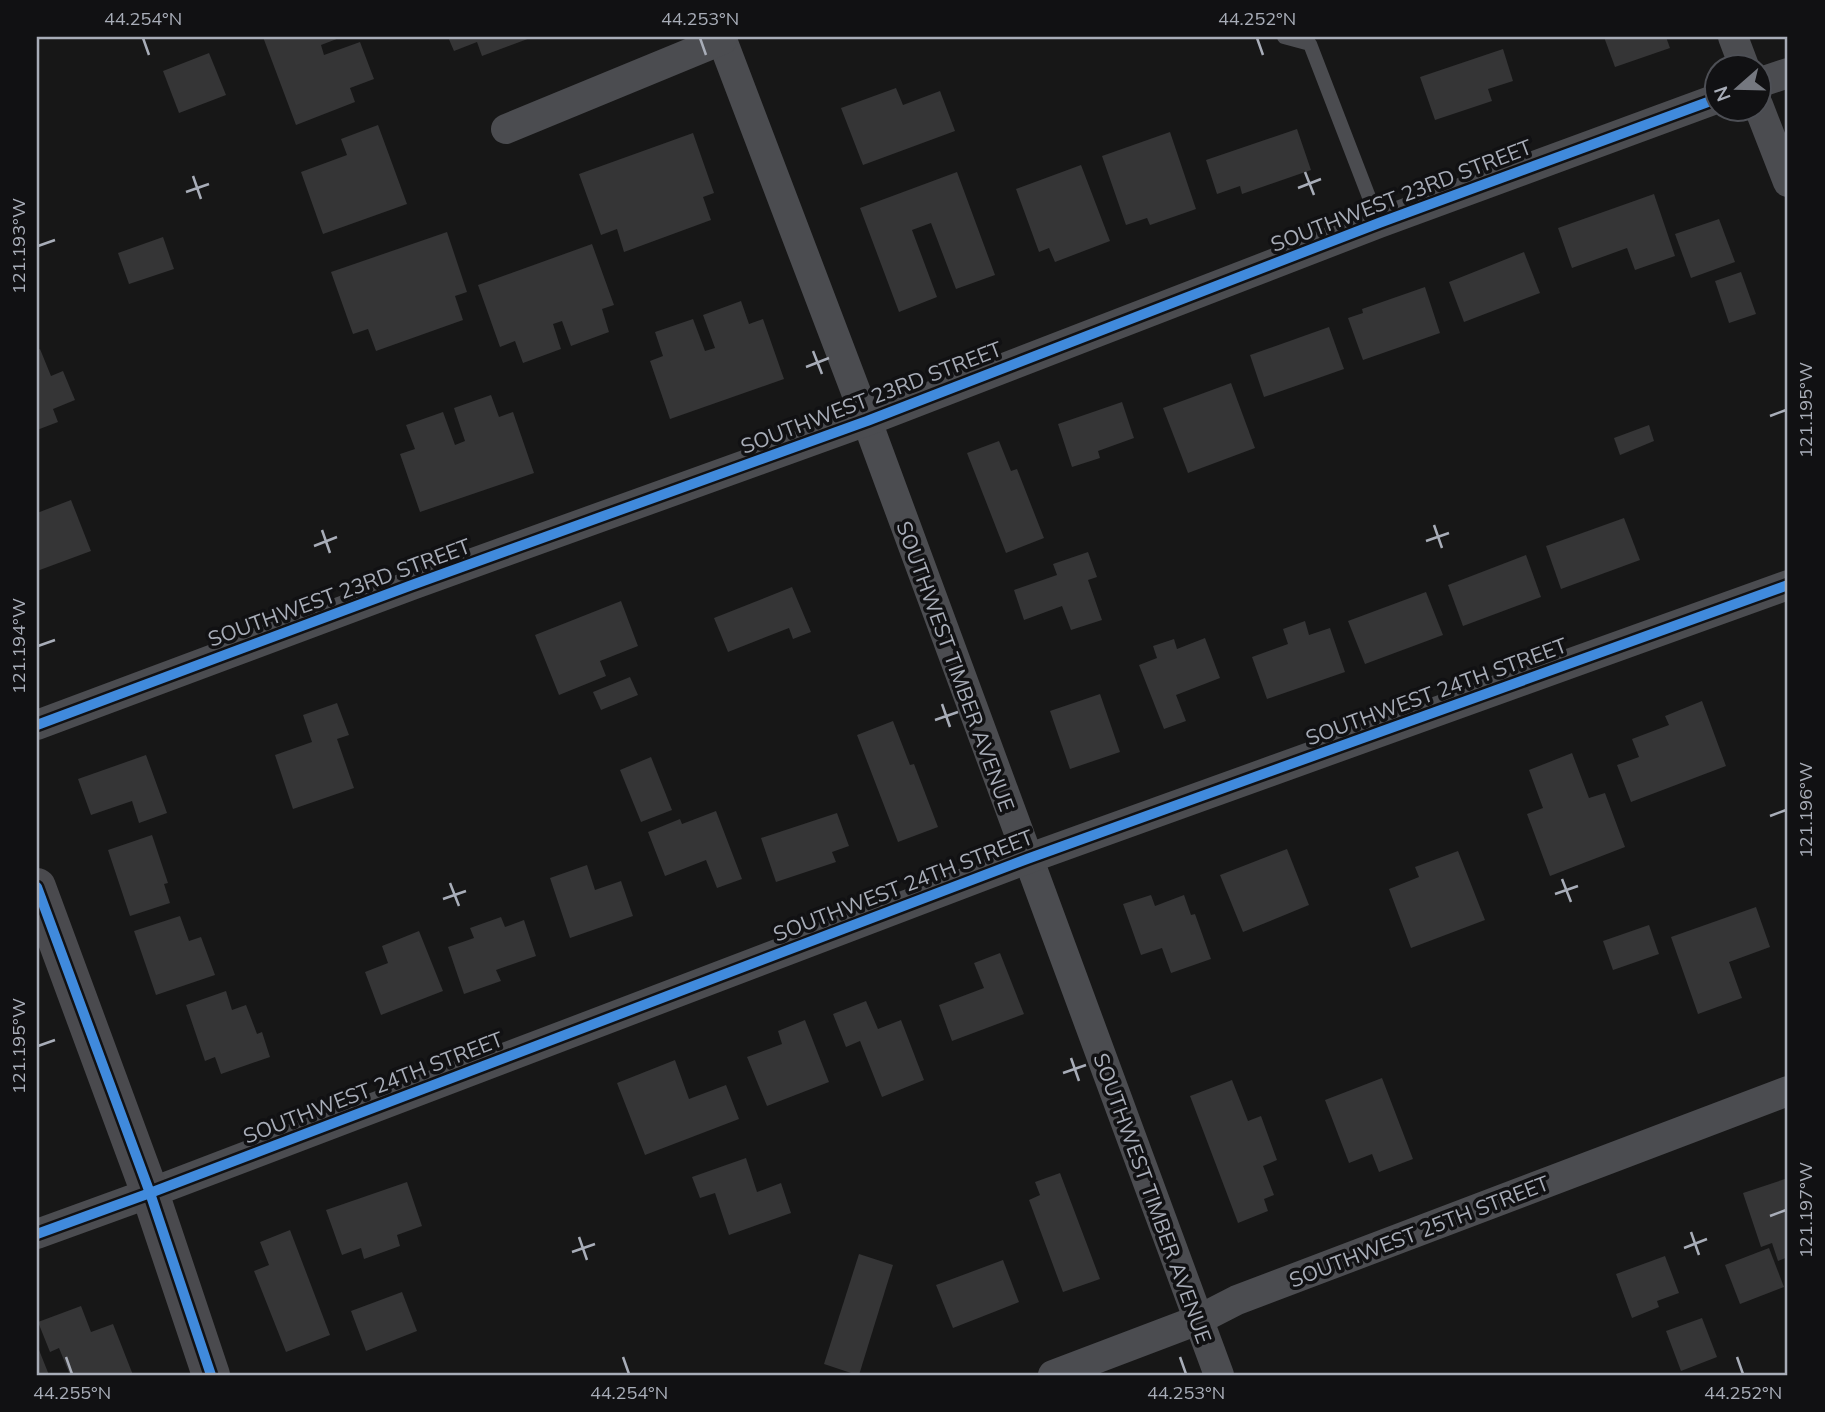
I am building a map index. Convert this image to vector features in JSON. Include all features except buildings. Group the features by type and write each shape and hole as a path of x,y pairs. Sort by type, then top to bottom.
{"main road":[{"path":"37,887 150,1193 211,1375"}],"street":[{"path":"506,129 722,39"},
{"name":"SOUTHWEST TIMBER AVENUE","path":"722,39 867,421 1219,1375"},
{"name":"SOUTHWEST 23RD STREET","path":"37,725 412,585 867,421 1379,223 1702,105"},
{"path":"1765,122 1788,181"},
{"name":"SOUTHWEST 24TH STREET","path":"37,1234 1027,859 1788,586"},
{"name":"SOUTHWEST 25TH STREET","path":"1052,1375 1198,1320 1237,1300 1788,1091"}],"lane":[{"path":"1284,37 1310,44 1379,223"}],"cycle path":[{"path":"37,725 412,585 867,421 1379,223 1702,104"},
{"path":"37,1234 1027,859 1788,585"},
{"path":"37,887 150,1193 211,1375"}]}
